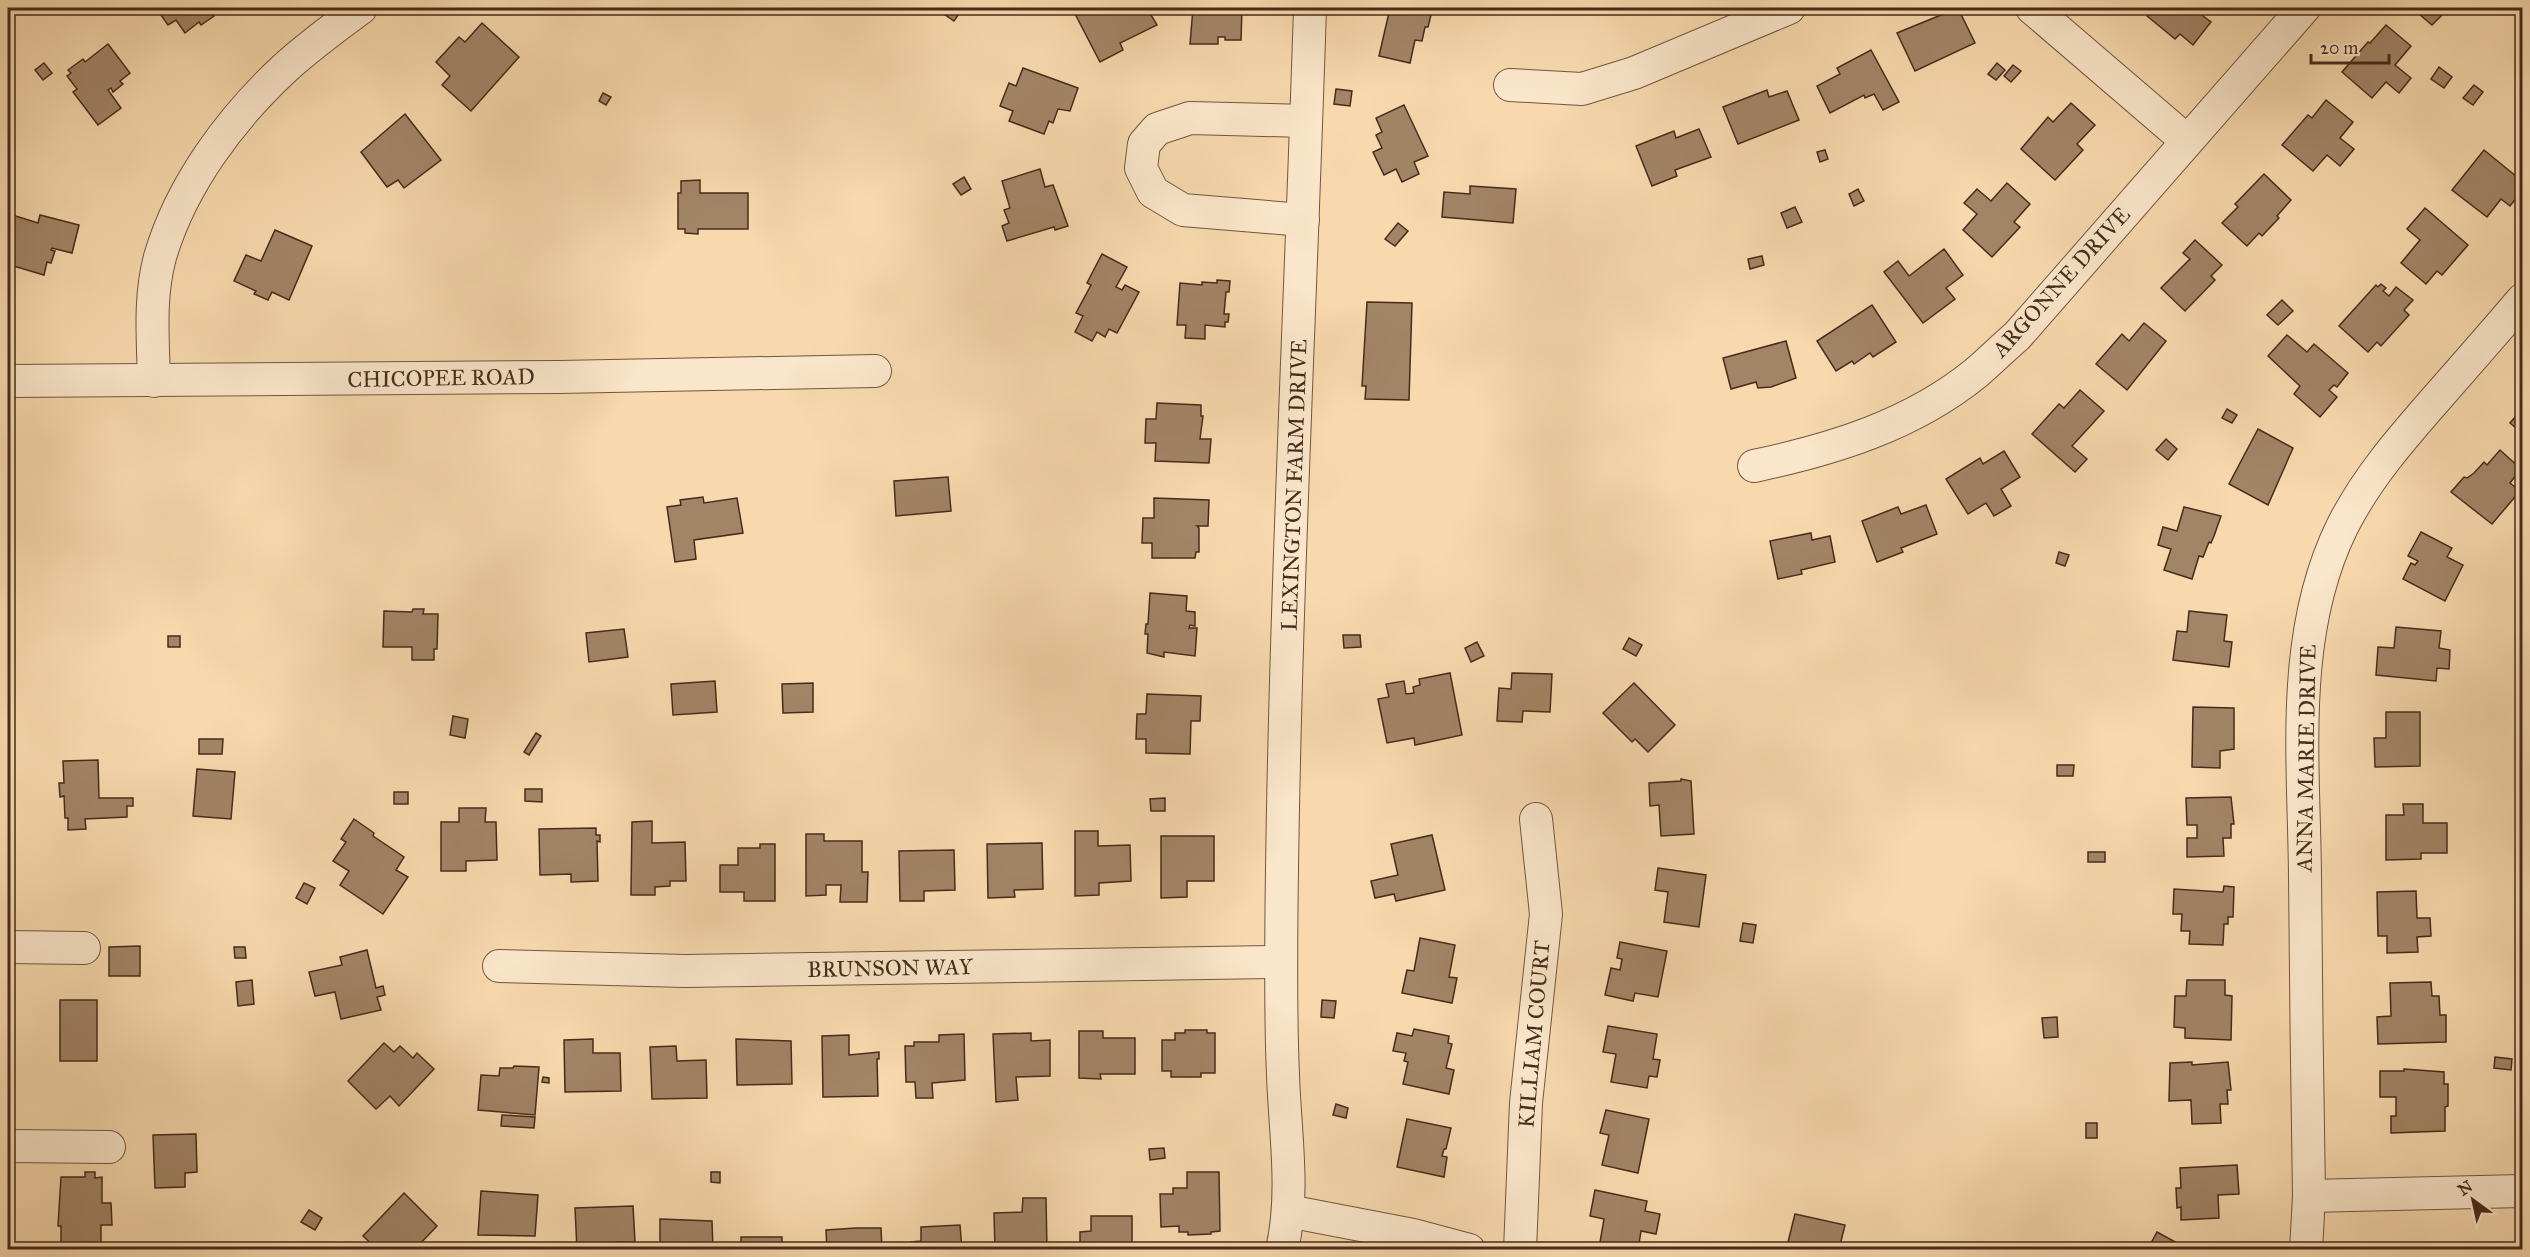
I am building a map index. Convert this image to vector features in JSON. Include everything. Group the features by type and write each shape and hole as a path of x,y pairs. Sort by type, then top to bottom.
{"street":[{"path":"154,381 153,322 160,257 183,200 234,122 284,68 361,8"},
{"name":"LEXINGTON FARM DRIVE","path":"1282,1250 1288,1211 1290,1169 1285,1124 1280,962 1282,816 1310,8"},
{"path":"1510,85 1582,89 1634,73 1790,8"},
{"path":"2032,8 2187,141"},
{"name":"ARGONNE DRIVE","path":"1755,466 1813,454 1871,434 1933,403 1976,373 2017,336 2304,8"},
{"path":"1303,220 1183,210 1153,192 1141,168 1144,144 1156,129 1190,118 1306,121"},
{"name":"ANNA MARIE DRIVE","path":"2306,1250 2309,1196 2303,735 2305,650 2309,625 2323,572 2341,529 2360,494 2387,455 2523,300"},
{"name":"CHICOPEE ROAD","path":"8,381 875,371"},
{"name":"KILLIAM COURT","path":"1520,1250 1526,1103 1546,914 1536,819"},
{"path":"8,947 84,948"},
{"name":"BRUNSON WAY","path":"500,966 685,971 1280,962"},
{"path":"8,1146 109,1147"},
{"path":"2309,1196 2523,1191"},
{"path":"1288,1211 1413,1235 1468,1250"}],"building":[{"path":"123,8 136,8 128,14"},
{"path":"156,8 214,8 210,10 214,16 201,25 199,22 185,33 176,20 168,25"},
{"path":"944,8 963,8 954,21 941,12"},
{"path":"1072,8 1147,8 1157,25 1120,43 1123,50 1100,62"},
{"path":"1193,8 1242,8 1241,40 1225,40 1225,37 1218,37 1218,44 1190,44"},
{"path":"1390,8 1430,8 1428,27 1425,27 1422,41 1415,40 1410,63 1379,56"},
{"path":"1958,8 1975,43 1915,71 1897,33"},
{"path":"2154,8 2199,8 2202,10 2199,13 2211,22 2193,45 2180,34 2175,39 2147,16"},
{"path":"2412,8 2449,8 2432,25"},
{"path":"482,23 519,57 471,111 442,85 450,76 436,62 459,37 465,42"},
{"path":"2386,25 2411,46 2395,65 2411,78 2399,93 2386,82 2372,98 2342,72"},
{"path":"108,44 130,73 120,81 123,84 113,92 111,88 108,90 121,108 98,125 73,92 77,89 67,76 71,73 68,70 83,59 85,62"},
{"path":"1871,50 1899,102 1883,110 1874,94 1865,98 1864,95 1830,113 1817,86 1840,74 1837,68"},
{"path":"44,63 52,73 43,80 35,70"},
{"path":"1997,63 2005,70 1996,80 1988,74"},
{"path":"2013,65 2021,71 2011,82 2004,76"},
{"path":"2439,67 2452,77 2444,88 2431,79"},
{"path":"1023,68 1078,88 1070,111 1058,109 1053,123 1049,121 1044,134 1009,121 1013,111 1000,106 1009,83 1016,86"},
{"path":"2474,85 2483,92 2473,105 2463,98"},
{"path":"1336,89 1352,91 1350,106 1334,104"},
{"path":"1767,90 1769,97 1787,91 1799,120 1738,144 1723,107"},
{"path":"603,93 611,97 606,105 599,101"},
{"path":"2326,100 2353,122 2340,138 2354,149 2340,166 2327,155 2313,171 2282,145 2308,115 2312,118"},
{"path":"2071,103 2095,125 2077,144 2083,150 2055,180 2021,149 2048,117 2053,122"},
{"path":"1404,105 1428,156 1414,162 1419,174 1402,182 1396,169 1384,175 1373,152 1382,148 1376,135 1382,132 1376,118"},
{"path":"405,114 441,160 404,188 398,180 387,187 361,152"},
{"path":"1699,129 1711,157 1675,170 1677,176 1652,186 1636,146 1674,131 1676,138"},
{"path":"1825,150 1828,159 1820,162 1817,152"},
{"path":"2484,150 2522,181 2522,191 2510,206 2501,199 2487,217 2452,190"},
{"path":"1040,169 1045,187 1053,185 1068,226 1055,230 1054,227 1007,241 1002,226 1009,223 1004,210 1010,208 1002,181"},
{"path":"2264,174 2291,200 2277,216 2279,218 2262,236 2259,233 2247,246 2222,223 2238,207 2235,204"},
{"path":"964,177 971,189 961,195 953,184"},
{"path":"700,180 700,193 748,193 748,229 698,229 698,234 685,233 685,229 678,229 678,193 681,193 681,181"},
{"path":"2007,183 2030,204 2014,222 2020,227 1992,257 1963,230 1977,214 1964,203 1977,189 1991,201"},
{"path":"1470,186 1516,189 1513,223 1442,217 1444,192 1470,194"},
{"path":"1858,189 1864,201 1854,206 1849,194"},
{"path":"1795,207 1802,222 1787,228 1781,213"},
{"path":"2425,208 2468,245 2442,275 2437,271 2426,284 2401,263 2420,240 2407,229"},
{"path":"9,214 38,223 40,215 79,225 72,253 52,248 51,250 55,251 51,263 47,262 44,275 10,265 12,256 8,254"},
{"path":"1398,223 1408,231 1395,246 1385,239"},
{"path":"275,230 312,246 289,300 272,292 268,300 254,294 256,291 234,281 246,255 261,261"},
{"path":"2195,240 2222,265 2211,276 2215,280 2185,311 2161,288 2190,259 2183,253"},
{"path":"1944,249 1963,275 1946,288 1955,299 1923,323 1884,272 1898,261 1909,276"},
{"path":"1102,254 1127,267 1116,287 1122,290 1125,285 1139,292 1117,333 1109,329 1105,337 1097,332 1092,341 1075,332 1083,316 1076,313 1091,285 1087,283"},
{"path":"1762,256 1764,265 1750,269 1748,259"},
{"path":"1217,280 1230,281 1229,292 1226,292 1224,314 1229,314 1228,322 1225,322 1225,327 1205,325 1205,339 1185,338 1186,325 1177,325 1180,283 1202,285 1202,282 1217,283"},
{"path":"2381,284 2386,288 2383,291 2389,296 2396,287 2413,300 2404,310 2409,315 2381,346 2377,342 2368,352 2339,326 2376,285 2378,287"},
{"path":"2282,300 2293,311 2278,325 2267,315"},
{"path":"1367,302 1412,303 1409,400 1365,399 1366,386 1362,386"},
{"path":"1872,305 1896,342 1873,357 1870,353 1854,364 1852,361 1836,371 1817,341"},
{"path":"2144,323 2166,341 2127,390 2096,364 2122,334 2129,341"},
{"path":"2287,335 2307,352 2314,344 2348,373 2337,387 2334,385 2329,390 2337,397 2320,417 2294,394 2300,386 2268,356"},
{"path":"1786,341 1796,378 1771,387 1758,388 1756,382 1731,389 1723,358"},
{"path":"2080,390 2104,411 2072,446 2087,459 2075,472 2032,434 2059,404 2064,408"},
{"path":"1157,403 1201,405 1201,416 1203,416 1200,439 1211,439 1209,463 1155,461 1156,443 1145,443 1146,419 1156,419"},
{"path":"2227,409 2237,415 2232,423 2222,418"},
{"path":"2522,409 2522,433 2510,423"},
{"path":"2258,429 2293,448 2268,505 2229,484"},
{"path":"2166,439 2177,449 2168,460 2156,450"},
{"path":"2500,450 2521,469 2510,483 2520,491 2492,524 2451,492 2464,477 2467,478 2474,473 2484,462 2487,465"},
{"path":"2004,451 2020,477 2001,489 2011,506 1994,516 1986,503 1968,514 1946,479 1980,458 1983,464"},
{"path":"948,477 951,511 896,516 894,481"},
{"path":"703,497 704,503 737,498 743,533 694,540 696,559 675,562 667,507 681,505 680,500"},
{"path":"1154,498 1209,500 1208,526 1197,526 1199,528 1199,552 1196,552 1195,558 1152,558 1152,543 1142,543 1143,518 1154,518"},
{"path":"1926,505 1937,534 1901,548 1903,552 1877,562 1862,521 1898,507 1901,514"},
{"path":"2184,507 2221,516 2211,543 2209,542 2203,557 2199,556 2192,579 2164,570 2171,549 2158,545 2163,527 2177,531"},
{"path":"2421,532 2452,548 2447,557 2463,565 2445,601 2403,579 2411,563 2415,565 2418,561 2408,556"},
{"path":"1811,533 1812,540 1830,536 1835,562 1801,570 1802,574 1778,579 1770,541"},
{"path":"2059,552 2069,555 2065,566 2056,563"},
{"path":"1150,593 1187,596 1186,611 1195,612 1195,626 1190,625 1189,628 1197,628 1195,656 1164,652 1164,657 1147,653 1148,634 1145,634"},
{"path":"413,609 424,609 423,614 438,614 437,649 434,649 434,660 412,660 412,647 383,647 384,611 412,612"},
{"path":"2189,611 2227,615 2224,641 2232,642 2229,667 2173,660 2177,631 2187,632"},
{"path":"2396,627 2441,631 2439,648 2450,650 2449,669 2437,668 2436,681 2376,675 2378,647 2394,648"},
{"path":"624,629 628,657 589,662 586,633"},
{"path":"1343,635 1360,635 1361,647 1344,648"},
{"path":"168,636 180,636 180,647 168,647"},
{"path":"1629,638 1642,645 1636,656 1623,649"},
{"path":"1477,642 1484,656 1471,662 1465,648"},
{"path":"1450,673 1462,735 1415,745 1414,738 1387,743 1378,699 1389,697 1386,684 1404,681 1406,694 1414,693 1413,687 1420,685 1419,679"},
{"path":"1512,673 1552,674 1550,712 1523,711 1522,722 1497,721 1499,688 1511,689"},
{"path":"715,681 717,712 673,715 671,684"},
{"path":"813,683 813,712 783,713 782,684"},
{"path":"1634,683 1675,725 1648,752 1635,739 1632,742 1603,713"},
{"path":"1147,694 1201,696 1200,721 1191,721 1190,754 1146,753 1146,739 1136,739 1137,714 1146,714"},
{"path":"2193,707 2234,708 2234,749 2220,751 2220,768 2192,767"},
{"path":"2386,712 2420,712 2420,766 2375,767 2374,738 2386,738"},
{"path":"453,716 468,719 465,738 450,735"},
{"path":"536,733 541,736 529,755 524,752"},
{"path":"199,739 223,739 222,754 199,754"},
{"path":"98,760 99,798 133,798 133,806 127,806 127,817 85,819 86,829 68,830 64,796 60,797 59,783 64,783 63,761"},
{"path":"2057,765 2074,765 2073,776 2057,776"},
{"path":"197,769 235,772 231,819 193,816"},
{"path":"1681,779 1691,781 1694,834 1661,836 1659,805 1650,806 1649,783 1681,781"},
{"path":"525,789 542,789 542,802 525,801"},
{"path":"394,792 408,792 408,804 394,804"},
{"path":"2231,797 2234,824 2231,824 2231,838 2223,838 2224,856 2187,857 2187,838 2197,838 2197,825 2187,825 2186,798"},
{"path":"1165,798 1165,811 1151,811 1150,799"},
{"path":"2403,804 2423,804 2423,823 2447,823 2447,853 2421,853 2421,859 2386,860 2386,815 2404,815"},
{"path":"459,808 486,808 485,822 496,822 497,860 466,861 466,871 441,871 441,822 459,822"},
{"path":"354,819 374,833 373,836 404,857 396,870 408,877 383,914 340,885 349,871 333,861 346,842 341,839"},
{"path":"652,821 652,843 685,842 686,881 670,881 670,886 655,887 655,895 631,895 632,822"},
{"path":"596,828 596,835 600,835 600,842 597,841 598,881 571,882 571,874 540,875 539,829"},
{"path":"1075,831 1098,831 1098,846 1130,845 1131,881 1099,883 1099,895 1075,896"},
{"path":"806,834 824,834 824,841 862,841 862,872 868,872 867,902 840,902 841,885 826,885 826,895 806,896"},
{"path":"1432,835 1445,890 1396,901 1394,894 1375,898 1371,881 1398,875 1391,844"},
{"path":"1161,836 1214,836 1214,881 1187,881 1187,897 1161,898"},
{"path":"1042,843 1043,889 1014,890 1015,897 988,898 987,844"},
{"path":"760,844 775,844 775,901 744,901 744,892 720,892 720,865 738,865 738,848 760,848"},
{"path":"954,850 955,890 924,891 924,901 900,901 899,851"},
{"path":"2088,852 2105,852 2105,862 2088,862"},
{"path":"1658,868 1706,875 1699,927 1664,922 1668,892 1655,890"},
{"path":"304,883 315,888 307,904 296,898"},
{"path":"2224,886 2234,887 2233,917 2228,917 2228,924 2224,924 2223,945 2189,944 2190,931 2181,931 2182,914 2173,914 2174,889 2223,892"},
{"path":"2416,891 2417,918 2430,918 2431,936 2417,937 2418,952 2387,953 2387,936 2378,936 2377,892"},
{"path":"1743,923 1756,925 1753,943 1740,941"},
{"path":"1420,938 1455,945 1449,977 1457,978 1452,1003 1402,993 1407,970 1414,971"},
{"path":"1620,942 1667,951 1658,997 1635,993 1633,1001 1605,995 1611,968 1620,970 1622,959 1617,958"},
{"path":"140,946 140,976 109,976 109,947"},
{"path":"234,947 245,947 246,958 235,958"},
{"path":"367,950 376,988 383,986 385,995 377,997 381,1010 341,1019 335,992 315,996 309,972 342,965 340,957"},
{"path":"252,980 254,1004 238,1006 236,982"},
{"path":"2187,980 2225,980 2225,995 2232,996 2231,1040 2185,1038 2185,1028 2174,1027 2175,996 2186,996"},
{"path":"2431,982 2432,996 2439,996 2440,1015 2446,1015 2446,1042 2378,1044 2377,1017 2391,1016 2390,983"},
{"path":"60,1000 97,1000 97,1061 60,1061"},
{"path":"1322,1000 1336,1001 1334,1018 1321,1017"},
{"path":"2057,1017 2058,1037 2044,1038 2042,1018"},
{"path":"1608,1026 1657,1034 1653,1059 1660,1060 1657,1077 1649,1076 1647,1088 1611,1082 1616,1054 1603,1052"},
{"path":"1414,1029 1449,1036 1448,1043 1452,1044 1446,1068 1454,1070 1449,1094 1403,1084 1408,1062 1404,1061 1406,1053 1393,1051 1397,1033 1412,1036"},
{"path":"1185,1030 1207,1030 1207,1033 1215,1033 1215,1073 1201,1073 1201,1077 1171,1077 1171,1071 1162,1071 1162,1040 1175,1040 1175,1033 1185,1033"},
{"path":"1079,1031 1103,1031 1103,1038 1135,1038 1135,1074 1100,1074 1101,1079 1079,1078"},
{"path":"1031,1033 1031,1041 1050,1040 1050,1076 1016,1077 1018,1100 996,1102 993,1034"},
{"path":"964,1034 965,1080 932,1083 933,1098 916,1098 915,1082 906,1082 905,1046 914,1046 914,1042 939,1042 939,1035"},
{"path":"849,1035 849,1055 879,1052 879,1059 877,1059 878,1096 823,1097 822,1036"},
{"path":"593,1039 593,1053 620,1053 621,1091 565,1092 564,1040"},
{"path":"736,1039 791,1041 792,1084 737,1085"},
{"path":"384,1043 394,1052 400,1046 413,1058 417,1053 434,1069 399,1106 390,1096 376,1109 348,1081"},
{"path":"676,1046 677,1061 706,1060 707,1098 652,1099 650,1047"},
{"path":"2495,1057 2512,1059 2511,1070 2494,1068"},
{"path":"2192,1062 2192,1065 2228,1062 2231,1090 2227,1090 2228,1104 2220,1104 2221,1123 2192,1124 2191,1100 2169,1101 2170,1063"},
{"path":"514,1066 539,1067 535,1115 478,1110 481,1075 499,1076 500,1068 513,1068"},
{"path":"2404,1069 2444,1072 2444,1084 2448,1084 2445,1131 2391,1133 2391,1116 2396,1116 2396,1097 2380,1097 2380,1071 2404,1071"},
{"path":"543,1077 549,1078 549,1083 542,1082"},
{"path":"1336,1104 1348,1108 1346,1118 1333,1115"},
{"path":"1606,1110 1649,1119 1638,1173 1602,1165 1609,1135 1600,1133"},
{"path":"502,1115 535,1117 534,1128 501,1126"},
{"path":"1407,1119 1451,1128 1442,1156 1447,1157 1444,1177 1397,1167"},
{"path":"2086,1123 2097,1123 2097,1138 2086,1138"},
{"path":"196,1134 197,1172 185,1173 185,1187 155,1188 153,1135"},
{"path":"1164,1148 1165,1158 1150,1160 1149,1149"},
{"path":"2237,1165 2239,1194 2218,1195 2219,1218 2181,1220 2181,1207 2177,1208 2176,1188 2181,1188 2180,1168"},
{"path":"85,1172 95,1172 95,1178 102,1177 102,1203 111,1203 112,1225 101,1225 101,1250 61,1250 61,1226 58,1226 61,1177 85,1177"},
{"path":"711,1172 720,1172 720,1183 711,1182"},
{"path":"1187,1172 1219,1172 1220,1231 1211,1232 1211,1234 1188,1235 1188,1232 1179,1232 1179,1226 1161,1227 1160,1194 1173,1194 1173,1188 1187,1188"},
{"path":"1595,1190 1647,1201 1645,1211 1660,1214 1656,1234 1641,1231 1638,1250 1599,1248 1604,1219 1590,1216"},
{"path":"481,1191 538,1195 535,1236 478,1235"},
{"path":"404,1193 437,1226 414,1250 378,1250 363,1236"},
{"path":"1023,1198 1046,1198 1047,1250 995,1250 994,1213 1022,1212"},
{"path":"633,1206 635,1242 616,1242 616,1249 577,1250 575,1208"},
{"path":"309,1210 322,1218 315,1230 301,1222"},
{"path":"1795,1214 1845,1225 1840,1245 1848,1247 1847,1250 1786,1250"},
{"path":"1091,1216 1132,1216 1132,1250 1080,1250 1080,1232 1091,1231"},
{"path":"660,1219 712,1221 713,1250 660,1250"},
{"path":"960,1225 962,1250 911,1250 911,1242 921,1241 921,1227"},
{"path":"881,1228 882,1250 827,1250 826,1230"},
{"path":"2157,1232 2179,1244 2176,1250 2155,1250 2149,1247"},
{"path":"741,1237 782,1237 782,1250 741,1250"},
{"path":"1910,1244 1922,1250 1907,1250"}]}
